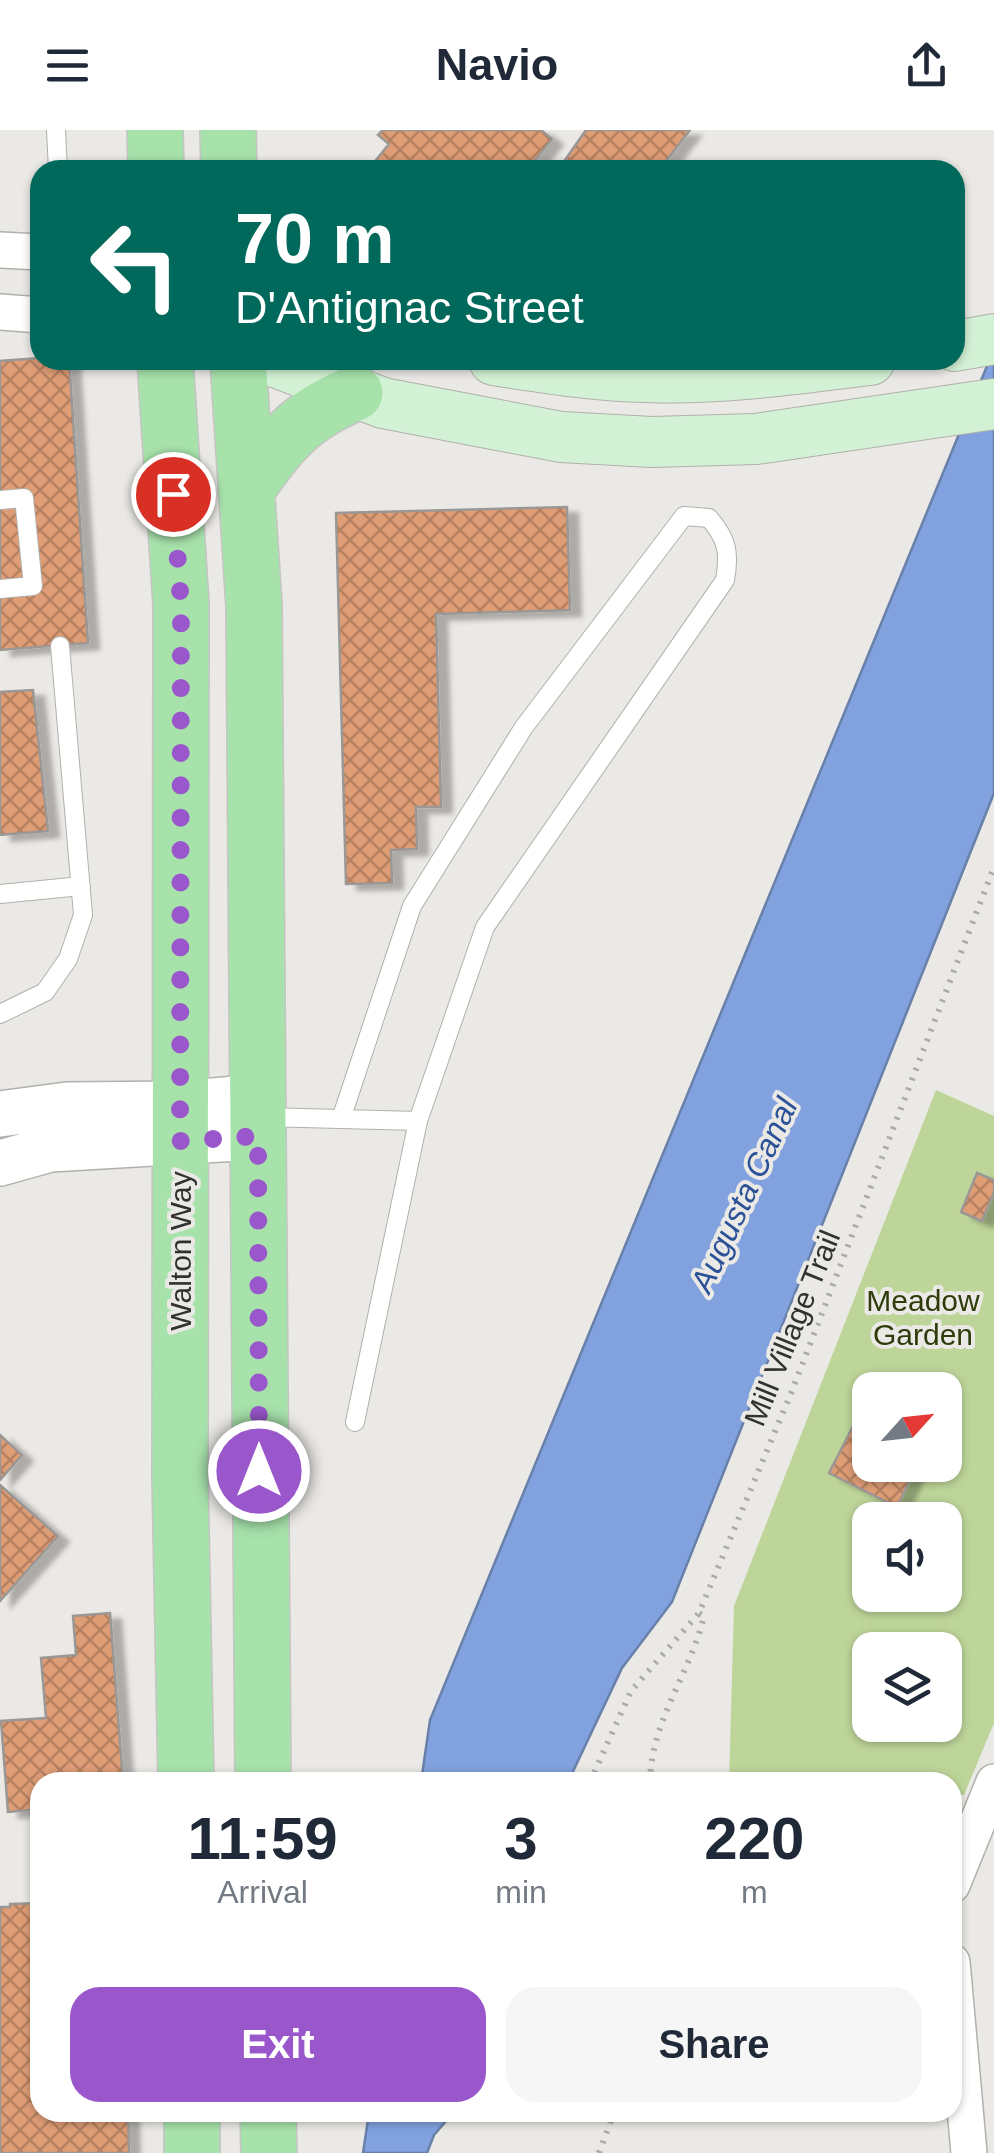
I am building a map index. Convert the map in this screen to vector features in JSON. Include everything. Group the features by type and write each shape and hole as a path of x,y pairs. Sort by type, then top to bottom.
{"main road":[{"path":"154,130 156,160"},
{"path":"228,130 229,160"},
{"path":"965,344 994,339"},
{"name":"Walton Way","path":"166,370 181,604 180,1478 186,1772"},
{"path":"239,370 254,606 263,1772"},
{"path":"296,370 369,398 561,438 652,442 756,439 994,404"},
{"path":"554,370 648,378 789,370"},
{"path":"246,490 288,433 334,402 369,398"},
{"path":"192,2122 192,2153"},
{"path":"268,2122 269,2153"}],"street":[{"path":"0,250 30,252"},
{"path":"0,312 30,314"},
{"path":"0,1114 67,1105 180,1122"},
{"path":"0,1163 180,1122 258,1117"},
{"path":"962,1860 994,1782"},
{"path":"962,2077 970,2153"}],"lane":[{"path":"56,130 58,160"},
{"path":"0,500 24,498 33,586 0,589"},
{"path":"341,1119 412,906 440,857 524,726 684,516 708,518 724,536 729,556 725,580 485,927 418,1121 355,1422"},
{"path":"0,1014 45,992 68,960 83,915 60,646"},
{"path":"0,894 81,886"},
{"path":"258,1117 418,1121"}],"path":[{"name":"Mill Village Trail","path":"595,1772 631,1691 699,1612 792,1391 994,868"},
{"path":"651,1772 659,1726 698,1641 704,1616 699,1612"},
{"path":"599,2153 610,2122"}],"green space":[{"name":"Meadow Garden","path":"936,1090 994,1116 994,1723 964,1795 962,1772 729,1772 734,1606"}],"water":[{"name":"Augusta Canal","path":"994,349 994,793 672,1602 622,1668 573,1772 422,1772 430,1720"},
{"path":"368,2122 445,2122 434,2135 427,2153 363,2153"}],"building":[{"path":"383,130 541,130 552,139 535,160 376,160 389,144 378,135"},
{"path":"586,130 690,130 667,160 565,160"},
{"path":"30,359 30,370 70,370 88,643 0,650 0,361"},
{"path":"567,507 570,610 436,614 441,807 416,807 417,849 391,850 392,883 346,884 336,513"},
{"path":"33,690 48,831 0,835 0,692"},
{"path":"977,1173 994,1180 994,1192 982,1221 961,1212"},
{"path":"852,1428 852,1482 909,1482 899,1502 887,1502 829,1473"},
{"path":"0,1435 22,1455 0,1480"},
{"path":"0,1485 58,1536 0,1601"},
{"path":"110,1613 122,1772 30,1772 30,1810 8,1812 1,1721 46,1718 41,1658 76,1655 73,1616"},
{"path":"30,1903 30,2122 128,2122 129,2153 0,2153 0,1907"}],"route":[{"path":"173,494 181,604 180,1141 258,1136 259,1471"}]}
